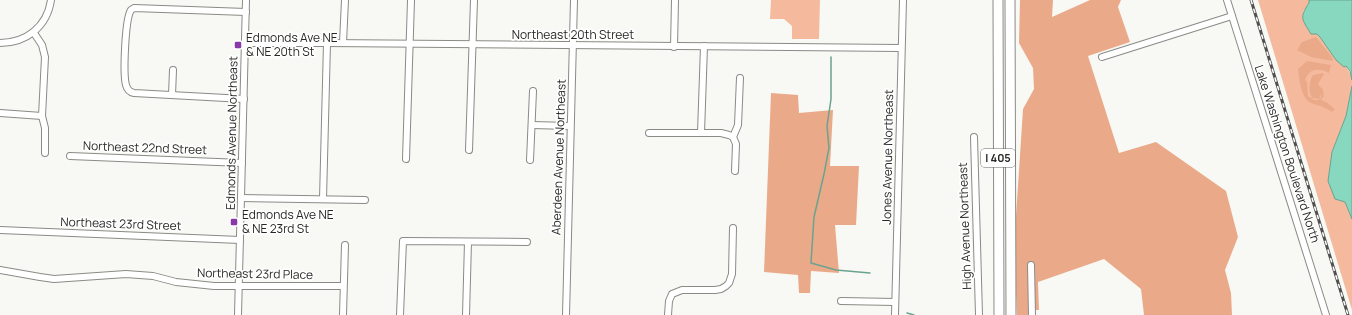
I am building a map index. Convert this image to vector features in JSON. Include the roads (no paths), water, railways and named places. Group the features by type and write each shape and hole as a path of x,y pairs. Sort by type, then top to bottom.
{"highway":[{"name":"I 405","path":"998,0 999,315"},
{"name":"I 405","path":"1010,0 1011,315"}],"street":[{"path":"0,43 15,42 34,33 44,20 51,0"},
{"name":"Edmonds Avenue Northeast","path":"238,315 246,0"},
{"path":"343,43 345,0"},
{"path":"406,159 411,0"},
{"path":"469,150 474,0"},
{"name":"Aberdeen Avenue Northeast","path":"566,315 574,0"},
{"path":"674,46 675,0"},
{"name":"Jones Avenue Northeast","path":"895,315 903,0"},
{"name":"Lake Washington Boulevard North","path":"1227,0 1326,315"},
{"path":"244,99 134,94 129,91 125,84 125,76 127,19 131,10 138,8 246,12"},
{"path":"1102,57 1232,16"},
{"path":"34,33 42,45 45,57 42,116 45,128 45,153"},
{"name":"Northeast 20th Street","path":"245,43 901,48"},
{"path":"323,199 327,43"},
{"path":"701,133 704,46"},
{"path":"172,95 173,70"},
{"path":"735,171 736,144 733,137 738,125 740,78"},
{"path":"530,160 532,91"},
{"path":"0,113 42,116"},
{"path":"532,125 570,126"},
{"path":"649,133 725,134 733,137"},
{"name":"High Avenue Northeast","path":"974,137 979,315"},
{"name":"Northeast 22nd Street","path":"70,156 242,163"},
{"path":"241,198 365,200"},
{"path":"668,315 669,301 672,294 682,290 721,289 729,283 732,274 733,228"},
{"name":"Northeast 23rd Street","path":"0,230 240,240"},
{"path":"400,315 403,241 527,242"},
{"path":"466,315 468,242"},
{"path":"343,315 345,245"},
{"path":"1031,265 1032,315"},
{"name":"Northeast 23rd Place","path":"0,270 54,279 126,274 153,276 194,284 239,287 343,286"},
{"path":"841,301 895,302"}],"waterway":[{"path":"831,57 831,99 827,126 829,148 814,217 811,263 836,270 870,273"},
{"path":"907,313 914,315"}],"railway":[{"path":"1251,0 1348,315"}],"place":[{"name":"Edmonds Ave NE & NE 20th St","path":"238,45"},
{"name":"Edmonds Ave NE & NE 23rd St","path":"234,222"}]}
